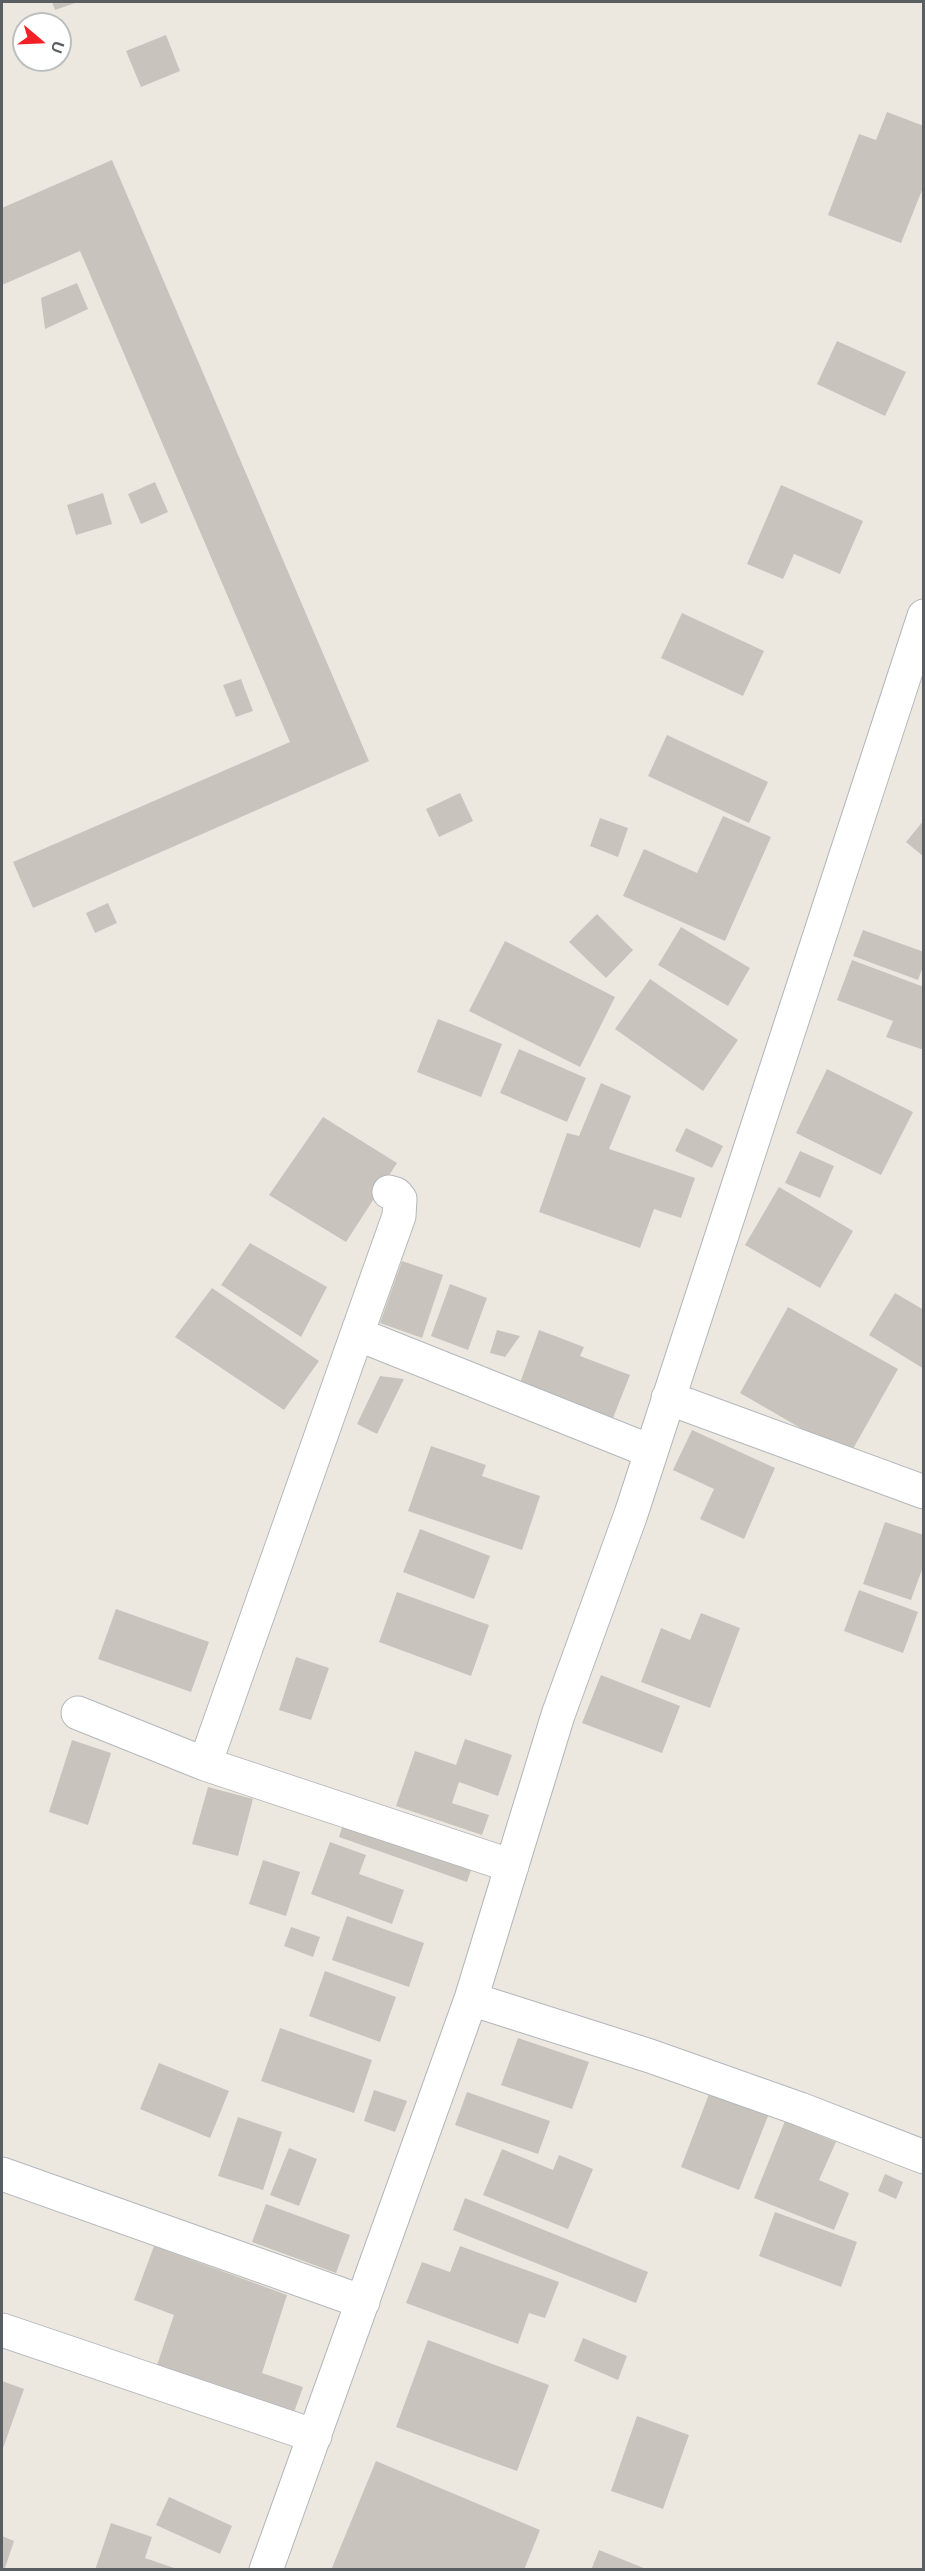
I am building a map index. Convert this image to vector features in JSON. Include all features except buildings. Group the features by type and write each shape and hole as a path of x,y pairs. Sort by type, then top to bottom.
{"street":[{"path":"266,2570 471,1999 558,1715 631,1514 668,1398 913,689 924,616"},
{"path":"205,1764 399,1216 400,1199 396,1194 388,1192"},
{"path":"357,1334 650,1451"},
{"path":"668,1398 924,1492"},
{"path":"78,1713 205,1764 512,1866"},
{"path":"471,1999 650,2056 800,2109 924,2157"},
{"path":"2,2174 363,2302"},
{"path":"2,2330 315,2436"}]}
